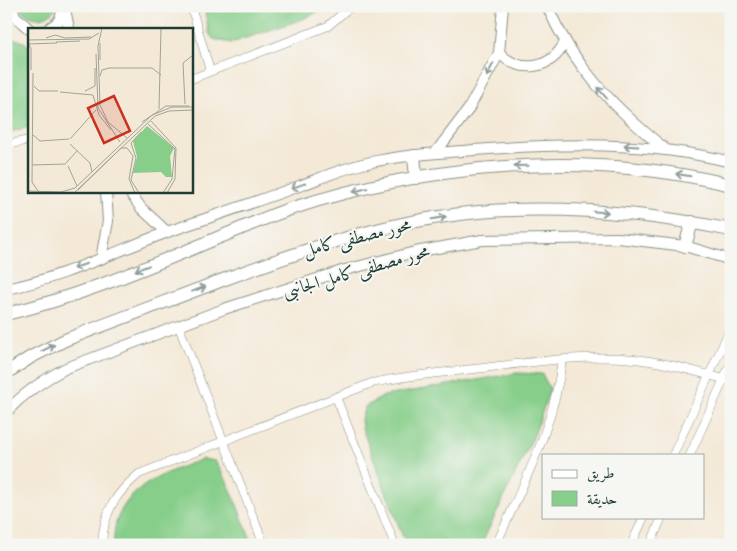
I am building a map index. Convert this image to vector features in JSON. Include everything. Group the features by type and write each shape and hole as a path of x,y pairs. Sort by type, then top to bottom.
{"main road":[{"path":"414,156 416,178"},
{"path":"6,314 69,296 290,209 362,189 416,178 514,166 593,166 667,172 731,185"},
{"name":"محور مصطفى كامل","path":"6,373 31,357 65,340 267,264 336,241 408,224 478,212 541,209 623,213 692,222 731,230"},
{"path":"685,246 692,222"}],"street":[{"path":"12,6 19,22 28,28"},
{"path":"190,6 210,71"},
{"path":"192,79 328,26 351,6"},
{"path":"436,152 468,110 499,53 503,6"},
{"path":"547,6 565,42 587,74 610,101 665,148"},
{"path":"49,28 58,22 65,8"},
{"path":"65,8 69,28"},
{"path":"6,24 19,22"},
{"path":"499,53 508,62 522,66 535,66 548,62 559,55 565,42"},
{"path":"6,146 28,140"},
{"path":"6,289 26,285 167,232 365,163 436,152 530,146 594,145 665,148 731,162"},
{"path":"101,258 108,222 106,192"},
{"path":"129,192 141,208 167,232"},
{"name":"محور مصطفى كامل الجانبى","path":"6,412 22,396 43,380 66,368 224,309 345,270 414,252 482,240 618,238 685,246 731,260"},
{"path":"179,327 264,545"},
{"path":"673,454 731,327"},
{"path":"102,545 103,527 110,506 122,488 139,474 372,383 391,379 562,359 598,357 635,359 727,380"},
{"path":"496,545 546,432 560,384 562,359"},
{"path":"690,454 727,380 731,363"},
{"path":"336,397 395,545"},
{"path":"631,545 644,518"},
{"path":"650,545 662,518"}],"green space":[{"path":"19,6 57,6 49,15 38,18 27,15"},
{"path":"204,6 329,6 303,19 231,43 213,39 209,33"},
{"path":"6,36 28,45 28,127 6,133"},
{"path":"517,373 542,374 550,389 535,433 481,545 406,545 362,428 361,419 365,407 384,396"},
{"path":"203,459 215,461 228,483 253,545 114,545 115,526 121,511 130,498 142,487 156,479"}]}
